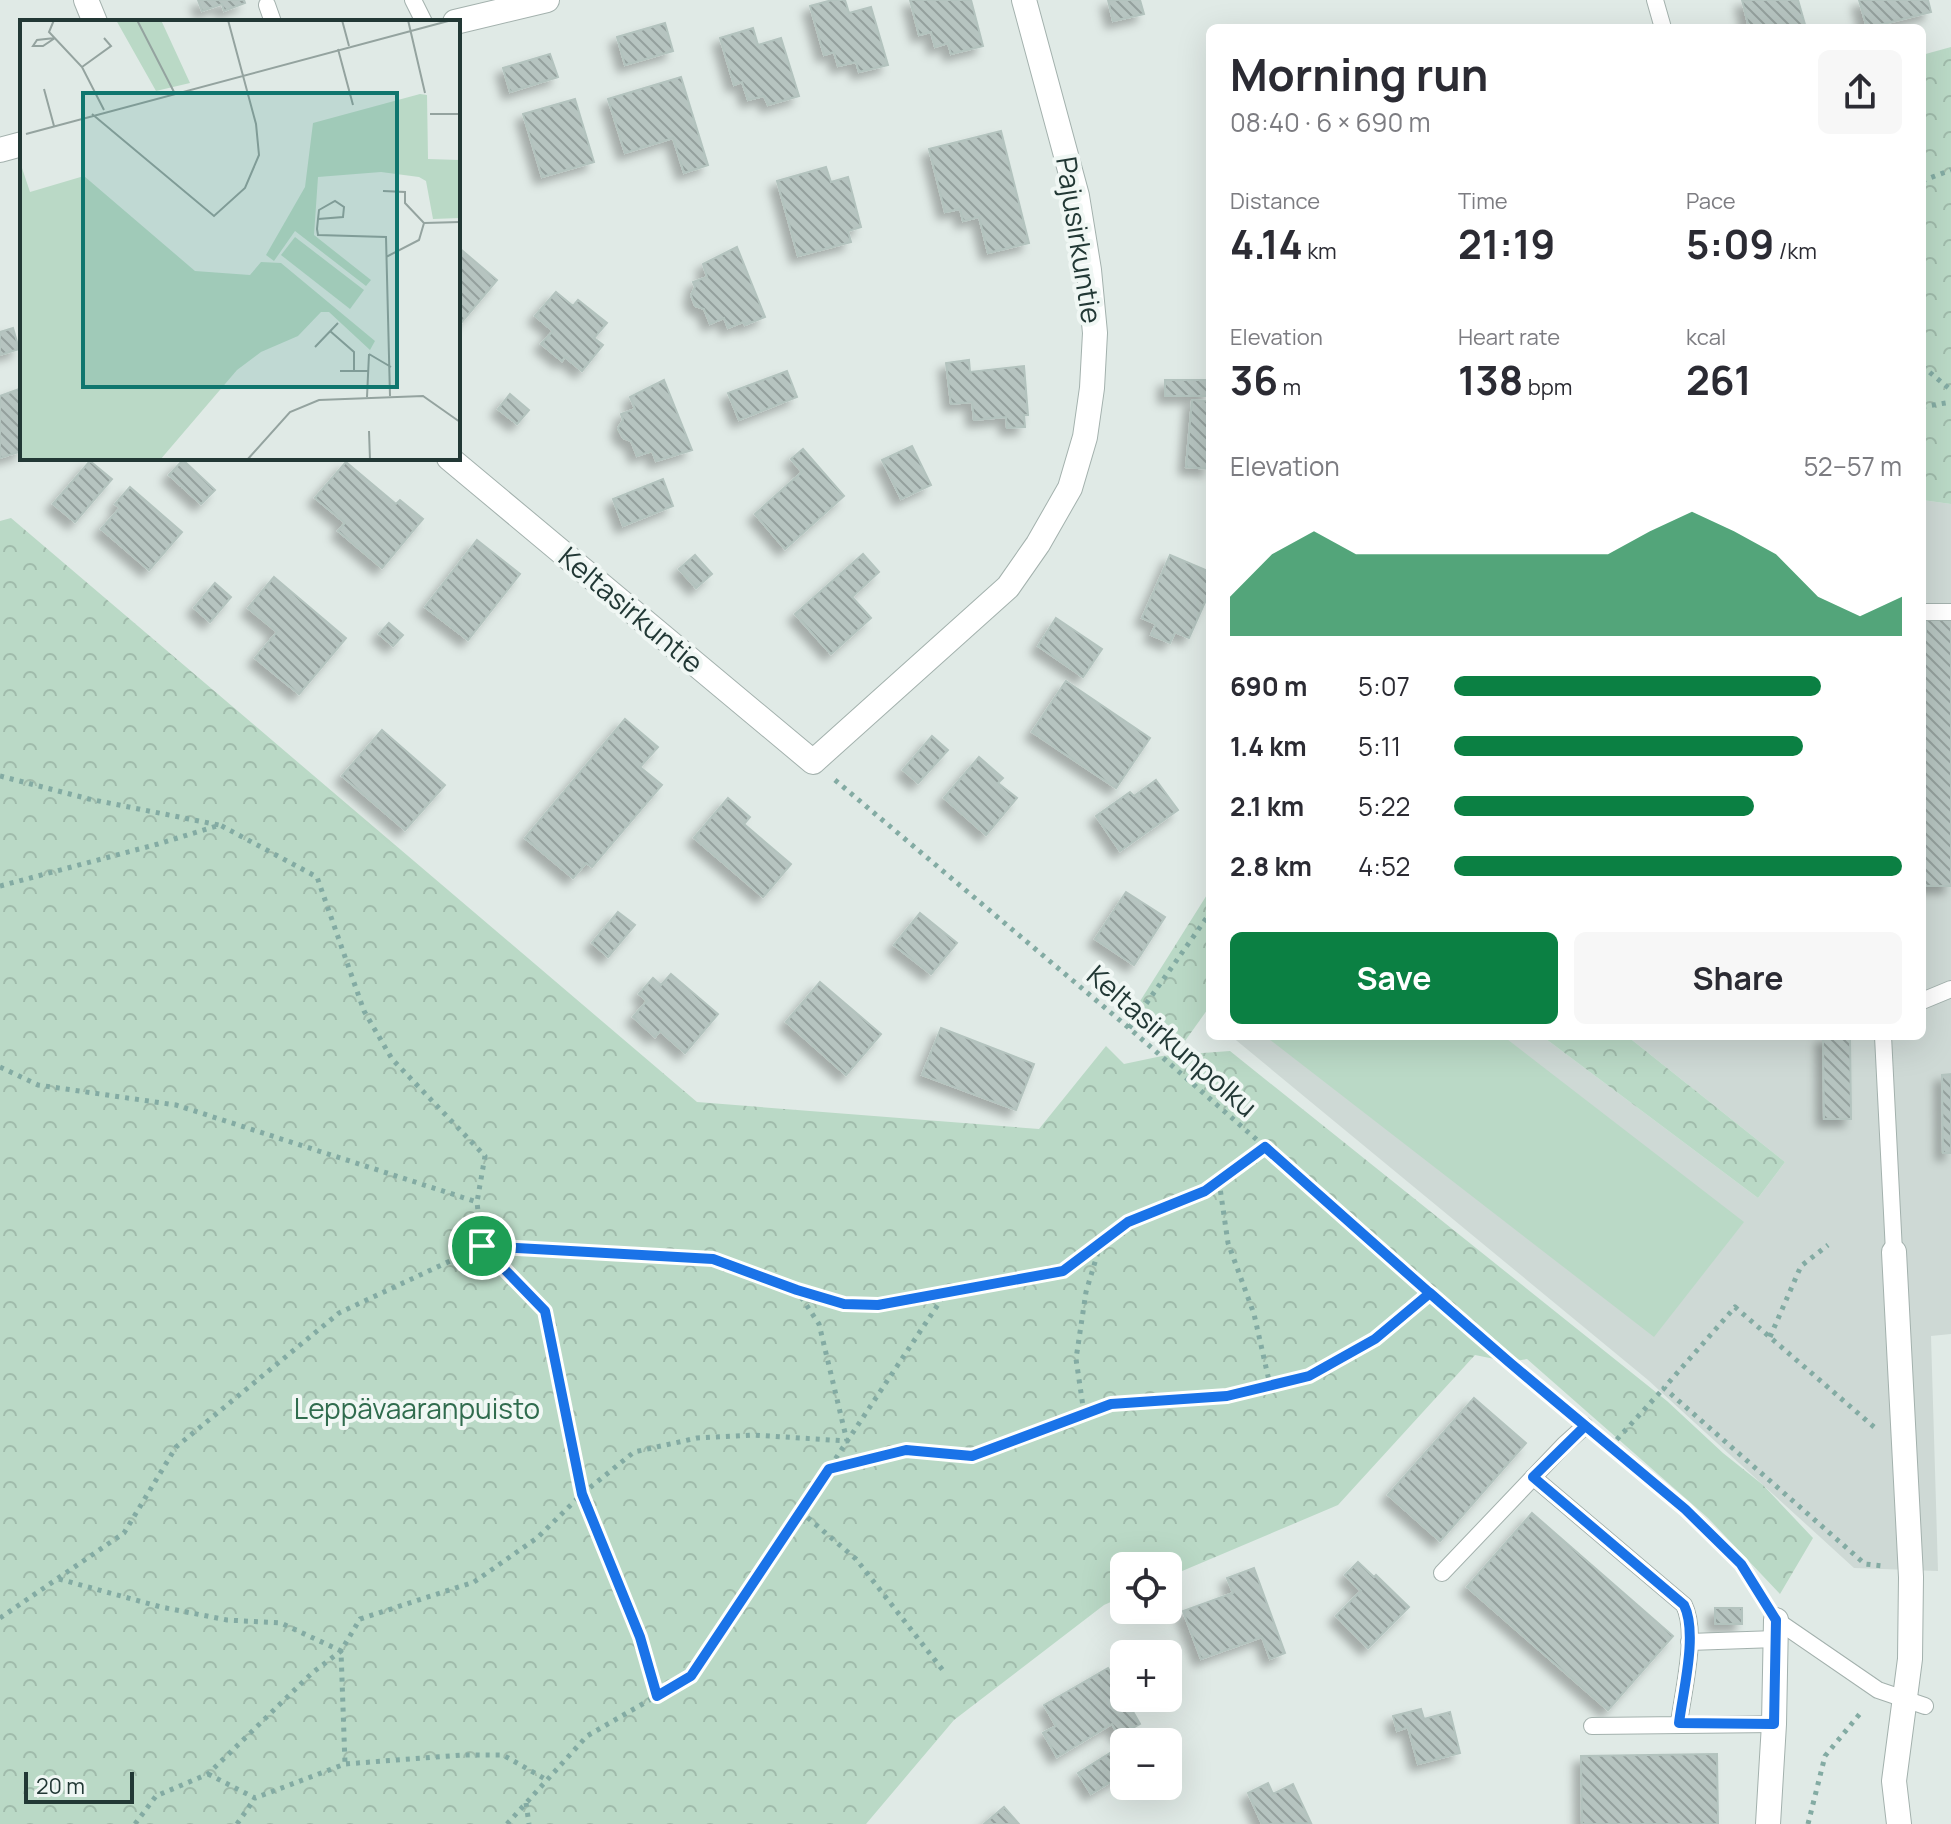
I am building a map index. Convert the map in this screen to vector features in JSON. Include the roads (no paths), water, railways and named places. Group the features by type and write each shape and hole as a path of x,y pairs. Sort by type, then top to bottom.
{"street":[{"path":"86,0 94,20"},
{"path":"460,21 547,0"},
{"name":"Pajusirkuntie","path":"813,762 1008,587 1038,544 1070,488 1085,437 1095,333 1089,270 1077,196 1024,0"},
{"path":"0,150 20,145"},
{"name":"Keltasirkuntie","path":"451,460 813,762"},
{"path":"1894,1252 1910,1566 1910,1659 1915,1702 1894,1781 1899,1824"},
{"path":"1768,1824 1776,1629"}],"lane":[{"path":"413,0 423,20"},
{"path":"1655,0 1662,24"},
{"path":"267,5 272,20"},
{"path":"1926,612 1951,612"},
{"path":"1926,999 1951,989"},
{"path":"1883,1040 1894,1252"},
{"path":"1442,1573 1585,1426"},
{"path":"1533,1477 1684,1605 1689,1615 1689,1642 1679,1723"},
{"path":"1689,1642 1776,1629 1878,1690 1915,1702"},
{"path":"1592,1726 1774,1724"}],"park label":[{"name":"Leppävaaranpuisto","path":"417,1409"}]}
